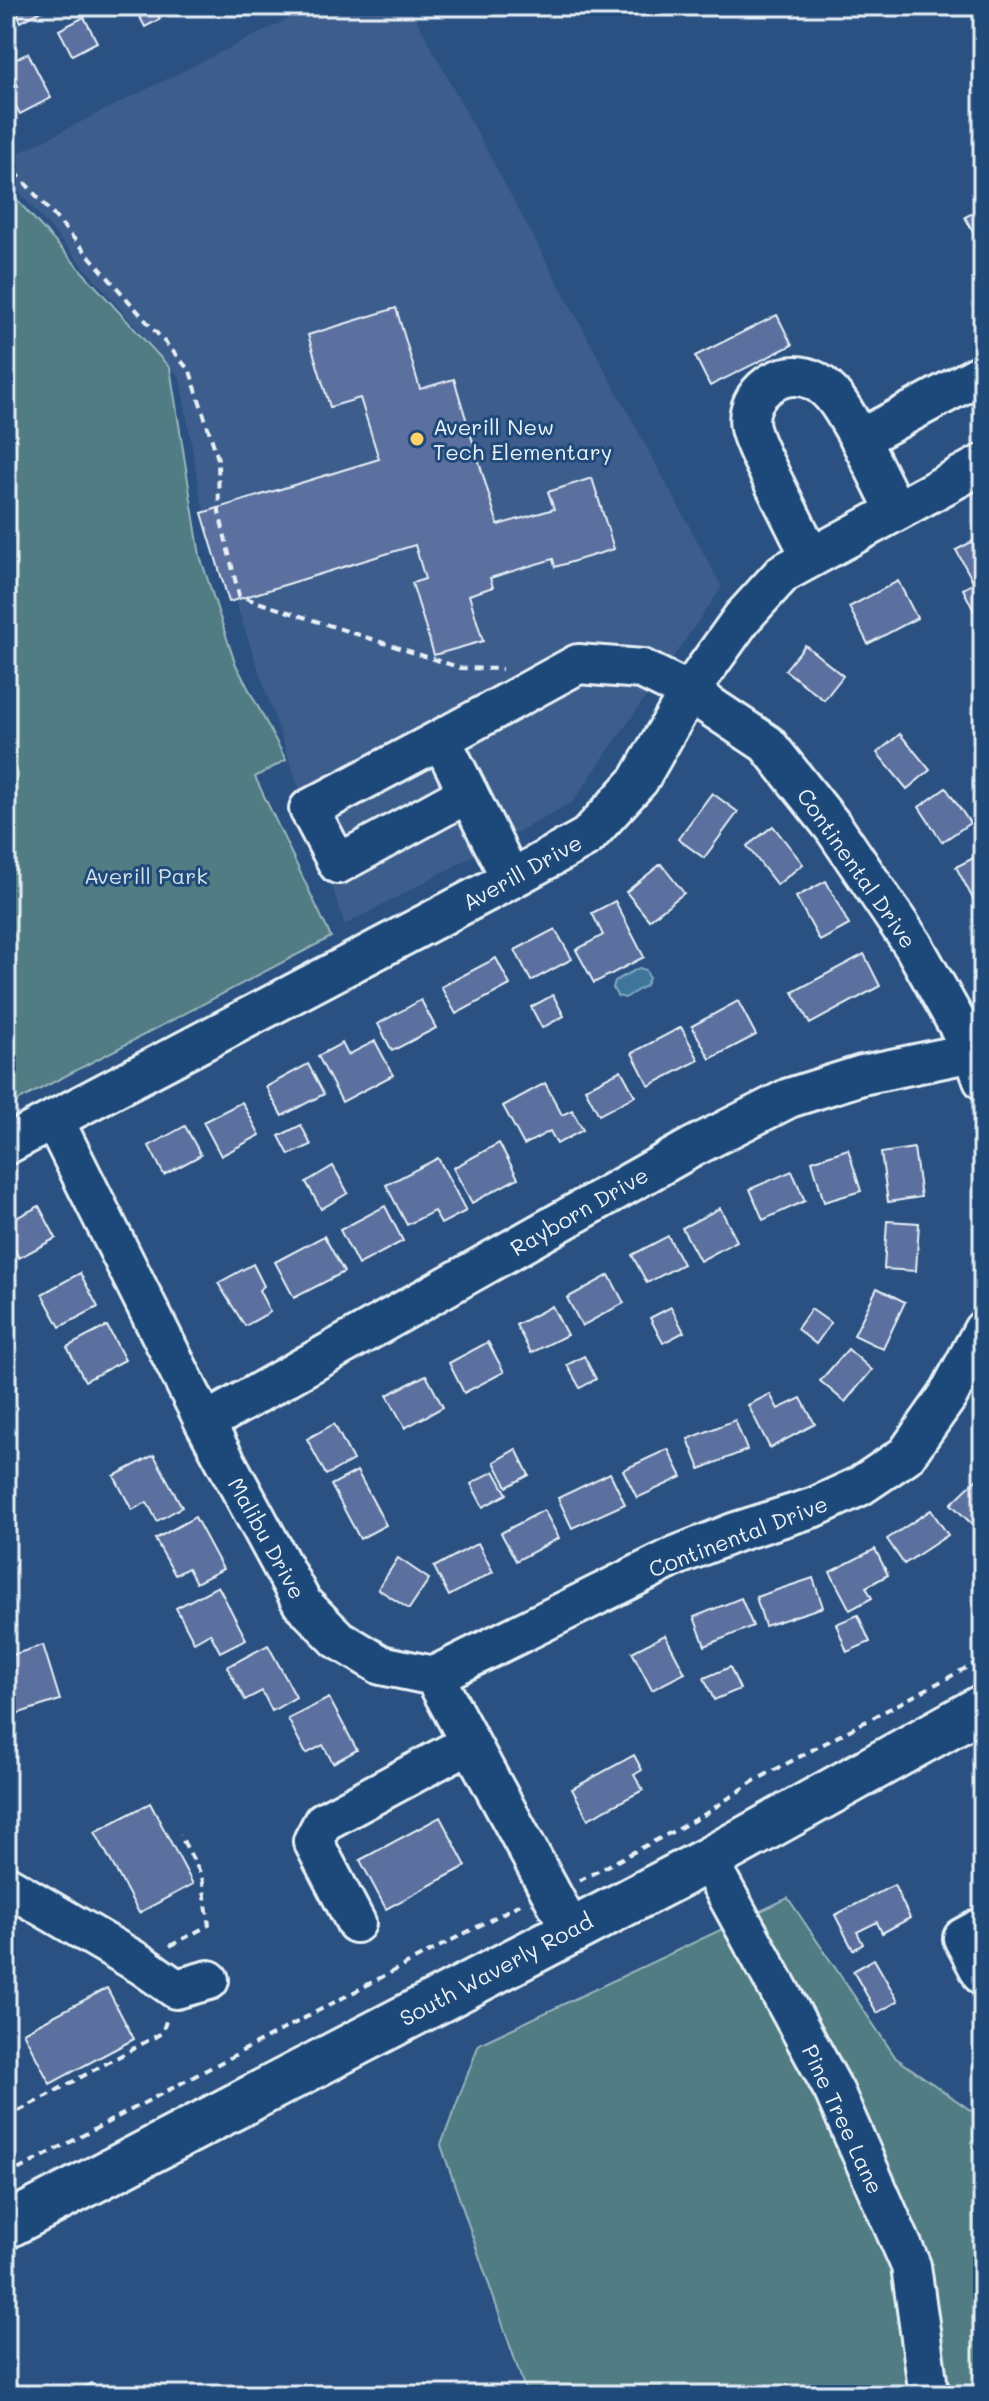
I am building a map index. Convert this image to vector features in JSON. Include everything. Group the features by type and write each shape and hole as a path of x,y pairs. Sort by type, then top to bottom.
{"main road":[{"name":"South Waverly Road","path":"6,2226 708,1860 981,1712"}],"street":[{"path":"860,439 983,373"},
{"path":"811,557 750,428 750,408 757,394 784,377 798,375 815,381 834,396 860,439 896,511"},
{"name":"Averill Drive","path":"6,1145 587,837 639,780 689,692 742,618 783,573 983,464"},
{"name":"Continental Drive","path":"468,793 338,864 309,809 578,664 642,669 689,692 767,744 834,828 913,945 978,1066"},
{"path":"441,739 511,879"},
{"name":"Rayborn Drive","path":"205,1423 677,1156 789,1098 862,1075 978,1066"},
{"name":"Malibu Drive","path":"54,1120 205,1423 302,1603 338,1639 381,1665 434,1676"},
{"name":"Continental Drive","path":"434,1676 678,1555 736,1532 815,1507 860,1486 906,1455 947,1397 983,1330"},
{"path":"434,1676 571,1930"},
{"path":"356,1923 313,1841 323,1822 470,1743"},
{"name":"Pine Tree Lane","path":"708,1860 834,2091 911,2266 929,2395"},
{"path":"6,1885 142,1965 176,1989 209,1980"},
{"path":"983,1927 963,1938 983,1976"}],"path":[{"path":"6,161 190,371 218,459 219,512 239,596 461,668 511,669"},
{"path":"6,2176 518,1905 578,1882 702,1816 754,1781 983,1659"}],"shaded area":[{"name":"Averill New Tech Elementary","path":"314,6 409,6 722,587 573,802 345,925 201,500 180,378 6,177 6,159"},
{"path":"639,968 646,970 649,978 646,985 625,998 617,996 613,988 615,981"}],"green space":[{"name":"Averill Park","path":"6,188 170,368 200,556 235,663 286,760 255,777 331,937 6,1107"},
{"path":"788,1898 896,2058 983,2119 983,2395 527,2395 441,2145 479,2044"}],"building":[{"path":"13,6 51,6 21,22"},
{"path":"134,6 153,6 160,19 145,27"},
{"path":"84,17 97,42 72,55 59,30"},
{"path":"28,53 51,98 20,114 8,91 18,86 7,64"},
{"path":"983,208 983,251 965,217"},
{"path":"396,308 420,389 454,379 498,525 554,509 548,492 592,478 614,549 555,567 553,559 490,578 493,587 469,595 483,641 434,655 412,583 425,579 415,545 229,602 202,513 379,459 360,398 330,407 308,335"},
{"path":"777,315 792,345 710,386 695,356"},
{"path":"983,536 983,611 976,615 963,589 974,583 956,550"},
{"path":"898,581 917,618 868,644 849,607"},
{"path":"805,645 843,676 824,700 785,670"},
{"path":"900,734 930,770 907,789 877,753"},
{"path":"946,788 970,823 942,842 919,807"},
{"path":"712,793 738,812 704,858 678,839"},
{"path":"773,826 803,864 777,885 747,846"},
{"path":"983,853 983,910 980,912 956,867"},
{"path":"661,864 684,893 649,920 626,892"},
{"path":"826,881 849,925 820,941 796,897"},
{"path":"615,901 644,957 594,983 576,950 603,935 592,913"},
{"path":"555,929 572,959 531,981 515,950"},
{"path":"864,954 880,986 810,1024 793,992"},
{"path":"496,958 510,985 456,1014 441,987"},
{"path":"553,995 564,1016 542,1028 531,1007"},
{"path":"421,1000 436,1028 392,1051 378,1024"},
{"path":"738,1001 756,1035 710,1059 692,1026"},
{"path":"681,1027 699,1060 649,1086 632,1053"},
{"path":"375,1041 393,1075 342,1102 318,1056 342,1043 348,1055"},
{"path":"308,1064 324,1094 282,1116 266,1087"},
{"path":"621,1070 635,1096 599,1115 585,1089"},
{"path":"545,1083 562,1115 572,1110 583,1130 557,1144 550,1131 524,1145 503,1106"},
{"path":"242,1102 260,1135 221,1156 203,1122"},
{"path":"301,1125 311,1145 289,1155 279,1136"},
{"path":"185,1126 201,1155 164,1175 149,1146"},
{"path":"499,1143 518,1178 472,1203 453,1168"},
{"path":"914,1148 921,1197 888,1202 881,1153"},
{"path":"848,1149 861,1191 824,1202 812,1161"},
{"path":"438,1158 466,1211 441,1224 434,1211 407,1225 386,1185"},
{"path":"333,1166 348,1193 321,1209 306,1182"},
{"path":"792,1171 805,1201 763,1220 750,1189"},
{"path":"39,1206 56,1238 19,1258 6,1234 6,1223"},
{"path":"385,1206 403,1241 358,1265 340,1230"},
{"path":"720,1208 737,1241 700,1261 682,1228"},
{"path":"887,1221 919,1223 916,1271 884,1269"},
{"path":"324,1236 344,1272 294,1298 275,1262"},
{"path":"668,1236 683,1264 647,1283 632,1255"},
{"path":"253,1264 264,1286 259,1290 270,1312 245,1326 218,1283"},
{"path":"80,1273 98,1307 60,1327 42,1294"},
{"path":"609,1275 624,1303 582,1326 567,1298"},
{"path":"877,1288 905,1302 883,1349 854,1335"},
{"path":"552,1306 567,1335 531,1353 516,1325"},
{"path":"671,1307 684,1332 663,1343 650,1318"},
{"path":"811,1309 831,1323 816,1344 797,1329"},
{"path":"107,1326 125,1360 85,1381 67,1347"},
{"path":"488,1342 504,1372 464,1393 449,1363"},
{"path":"848,1349 872,1370 845,1402 820,1381"},
{"path":"584,1356 596,1379 580,1388 567,1365"},
{"path":"426,1375 443,1407 405,1428 387,1395"},
{"path":"770,1394 778,1409 801,1398 815,1424 770,1448 748,1405"},
{"path":"735,1420 747,1450 700,1469 688,1439"},
{"path":"334,1424 353,1460 326,1475 307,1439"},
{"path":"516,1449 529,1475 507,1487 494,1462"},
{"path":"668,1449 682,1477 637,1498 623,1470"},
{"path":"154,1455 182,1507 157,1521 147,1502 132,1510 114,1476"},
{"path":"357,1471 386,1525 360,1539 331,1485"},
{"path":"494,1471 507,1494 483,1507 471,1484"},
{"path":"610,1473 625,1504 572,1528 558,1498"},
{"path":"983,1473 983,1519 975,1527 951,1504"},
{"path":"544,1510 559,1538 516,1561 501,1533"},
{"path":"931,1510 948,1535 904,1564 887,1539"},
{"path":"195,1517 223,1569 196,1583 188,1568 175,1575 155,1539"},
{"path":"478,1543 493,1572 449,1596 434,1567"},
{"path":"875,1549 888,1575 866,1587 872,1598 850,1610 830,1572"},
{"path":"398,1558 429,1579 409,1609 378,1589"},
{"path":"813,1578 823,1607 765,1626 756,1597"},
{"path":"218,1586 246,1639 220,1652 210,1633 194,1642 176,1608"},
{"path":"741,1598 753,1626 705,1646 694,1617"},
{"path":"858,1615 870,1642 847,1652 836,1624"},
{"path":"665,1635 685,1673 652,1690 632,1652"},
{"path":"43,1645 60,1700 13,1715 6,1698 6,1657"},
{"path":"268,1645 296,1697 272,1711 262,1691 245,1700 227,1667"},
{"path":"730,1667 740,1689 714,1700 704,1678"},
{"path":"329,1698 357,1750 333,1763 323,1745 306,1754 288,1719"},
{"path":"634,1755 642,1770 634,1775 643,1790 588,1819 572,1789"},
{"path":"150,1803 193,1884 139,1913 95,1832"},
{"path":"440,1817 466,1866 386,1909 360,1860"},
{"path":"894,1885 910,1918 882,1933 877,1922 857,1932 863,1944 853,1950 835,1915"},
{"path":"874,1959 898,2001 877,2013 853,1971"},
{"path":"6,1965 15,1982 6,1987"},
{"path":"107,1988 134,2039 50,2084 23,2032"},
{"path":"91,2383 98,2395 70,2395"}],"place":[{"name":"Averill New Tech Elementary","path":"417,439"}]}
